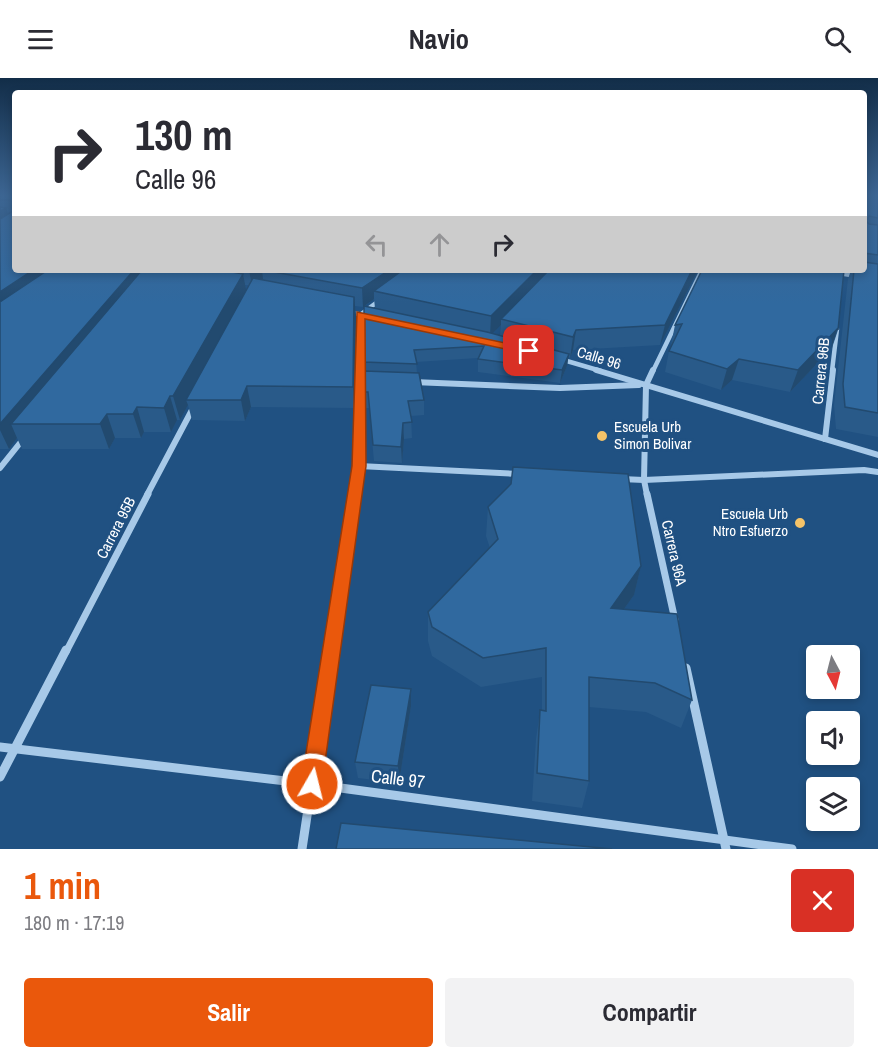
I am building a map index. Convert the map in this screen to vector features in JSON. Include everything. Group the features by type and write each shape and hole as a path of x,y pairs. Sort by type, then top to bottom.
{"street":[{"name":"Carrera 96A","path":"678,630 644,480 646,385 701,273"},
{"path":"842,285 843,273"},
{"path":"847,273 866,278"},
{"path":"360,315 387,296"},
{"path":"339,310 382,319"},
{"path":"302,849 359,466 360,315"},
{"name":"Carrera 96B","path":"825,439 838,321"},
{"name":"Calle 96","path":"555,358 878,455"},
{"path":"360,380 372,380"},
{"path":"407,382 560,388 646,385"},
{"name":"Carrera 95B","path":"0,777 195,405"},
{"path":"0,468 29,432"},
{"path":"359,466 525,474"},
{"path":"608,478 644,480 864,470 878,472"},
{"path":"685,665 726,849"},
{"name":"Calle 97","path":"0,747 312,784 792,849"}],"building":[{"path":"0,231 12,231 12,273 28,273 0,292"},
{"path":"867,231 878,231 878,255 867,253"},
{"path":"867,262 878,264 878,413 845,407 843,384 854,273 867,273"},
{"path":"44,273 131,273 0,424 0,302"},
{"path":"139,273 243,274 164,408 137,407 133,414 107,414 100,424 11,424"},
{"path":"280,273 384,273 362,288"},
{"path":"399,273 534,273 491,316 374,291"},
{"path":"546,273 691,273 665,325 576,330 573,337 501,319"},
{"path":"701,273 844,273 838,330 838,328 798,370 739,359 727,369 669,351 682,324 675,325"},
{"path":"253,278 354,297 353,387 247,386 241,400 186,400"},
{"path":"364,306 487,332 569,354 562,370 478,359 484,346 414,350 417,364 364,362"},
{"path":"364,371 419,373 424,400 408,401 412,422 403,423 401,447 373,445 368,392 364,392"},
{"path":"513,467 628,474 641,566 611,608 677,614 692,700 655,683 589,677 589,781 537,773 540,710 546,711 546,648 483,658 432,627 428,612 498,539 488,507 511,484"},
{"path":"371,685 411,689 398,766 355,762"},
{"path":"341,823 612,849 336,849"}],"place":[{"name":"Escuela Urb Simon Bolivar","path":"602,436"},
{"name":"Escuela Urb Ntro Esfuerzo","path":"800,523"}],"route":[{"path":"312,784 359,466 360,315 492,341 529,351"}]}
